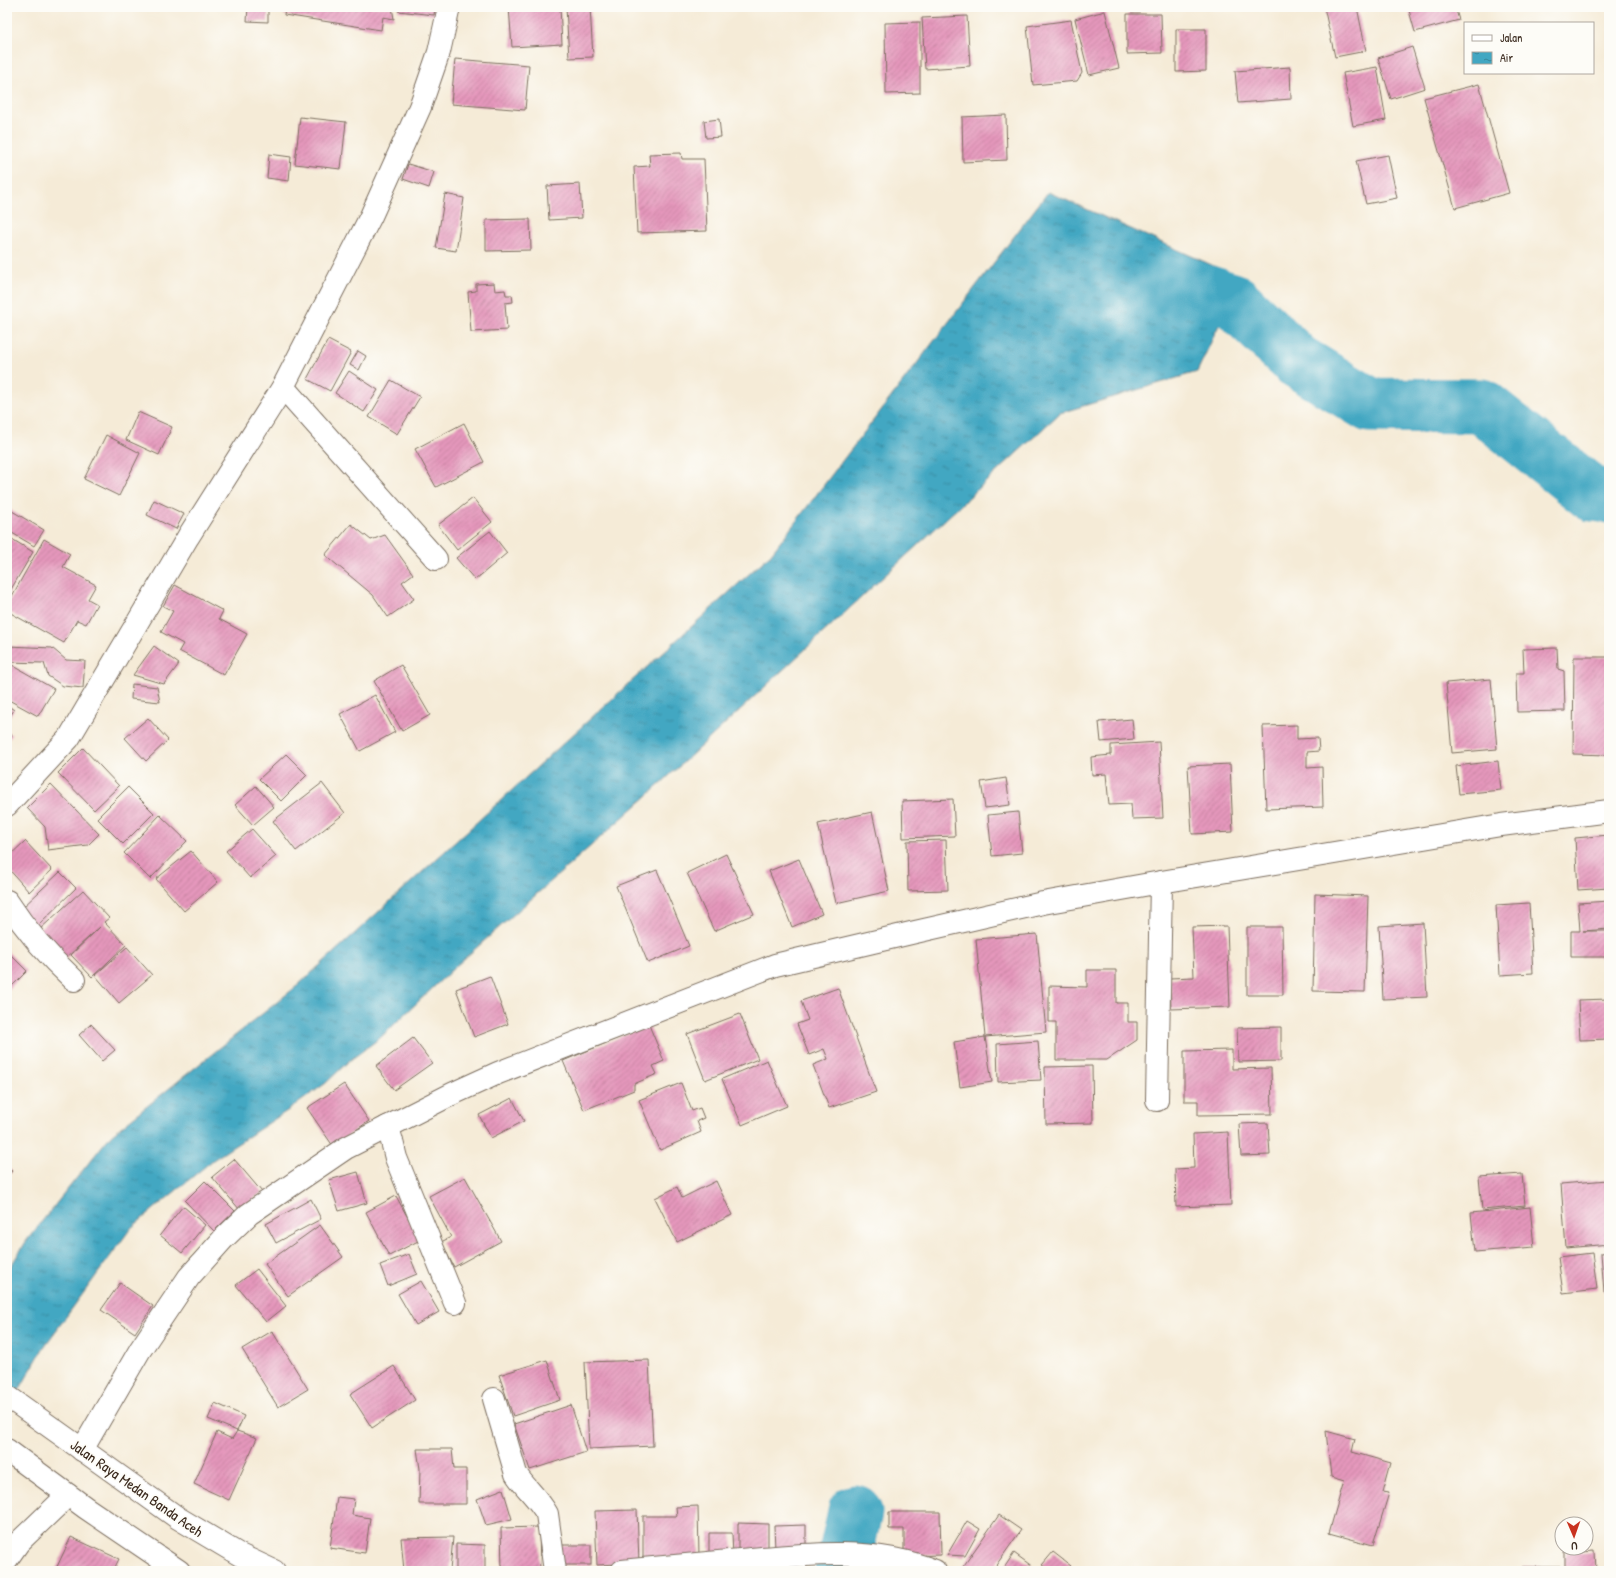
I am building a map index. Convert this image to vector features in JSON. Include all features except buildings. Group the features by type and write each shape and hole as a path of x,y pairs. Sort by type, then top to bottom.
{"main road":[{"path":"7,805 69,738 188,537 283,388 371,216 420,107 439,52 449,7"},
{"path":"283,388 436,559"},
{"path":"82,1450 140,1350 189,1277 224,1238 249,1214 288,1186 346,1148 452,1094 498,1073 775,966 1043,903 1501,825 1609,811"},
{"path":"1157,1100 1161,882"},
{"path":"7,901 25,928 48,955 74,980"},
{"path":"387,1127 392,1138 396,1158 455,1303"},
{"name":"Jalan Raya Medan Banda Aceh","path":"7,1396 178,1518 227,1548 274,1571"},
{"path":"494,1399 516,1474 522,1484 543,1506 547,1514 555,1571"},
{"path":"7,1450 157,1558 179,1571"},
{"path":"7,1559 19,1542 68,1495"},
{"path":"622,1571 804,1554 874,1556 917,1564 935,1571"}],"water":[{"path":"1048,192 1241,278 1197,372 1060,413 657,787 456,966 380,1038 349,1061 326,1083 293,1107 213,1160 131,1228 44,1347 7,1411 7,1272 27,1240 111,1135 297,986 771,554"}],"waterway":[{"path":"1158,291 1179,284 1233,300 1297,361 1370,405 1482,406 1592,494 1609,496"},
{"path":"842,1571 855,1512"}]}
